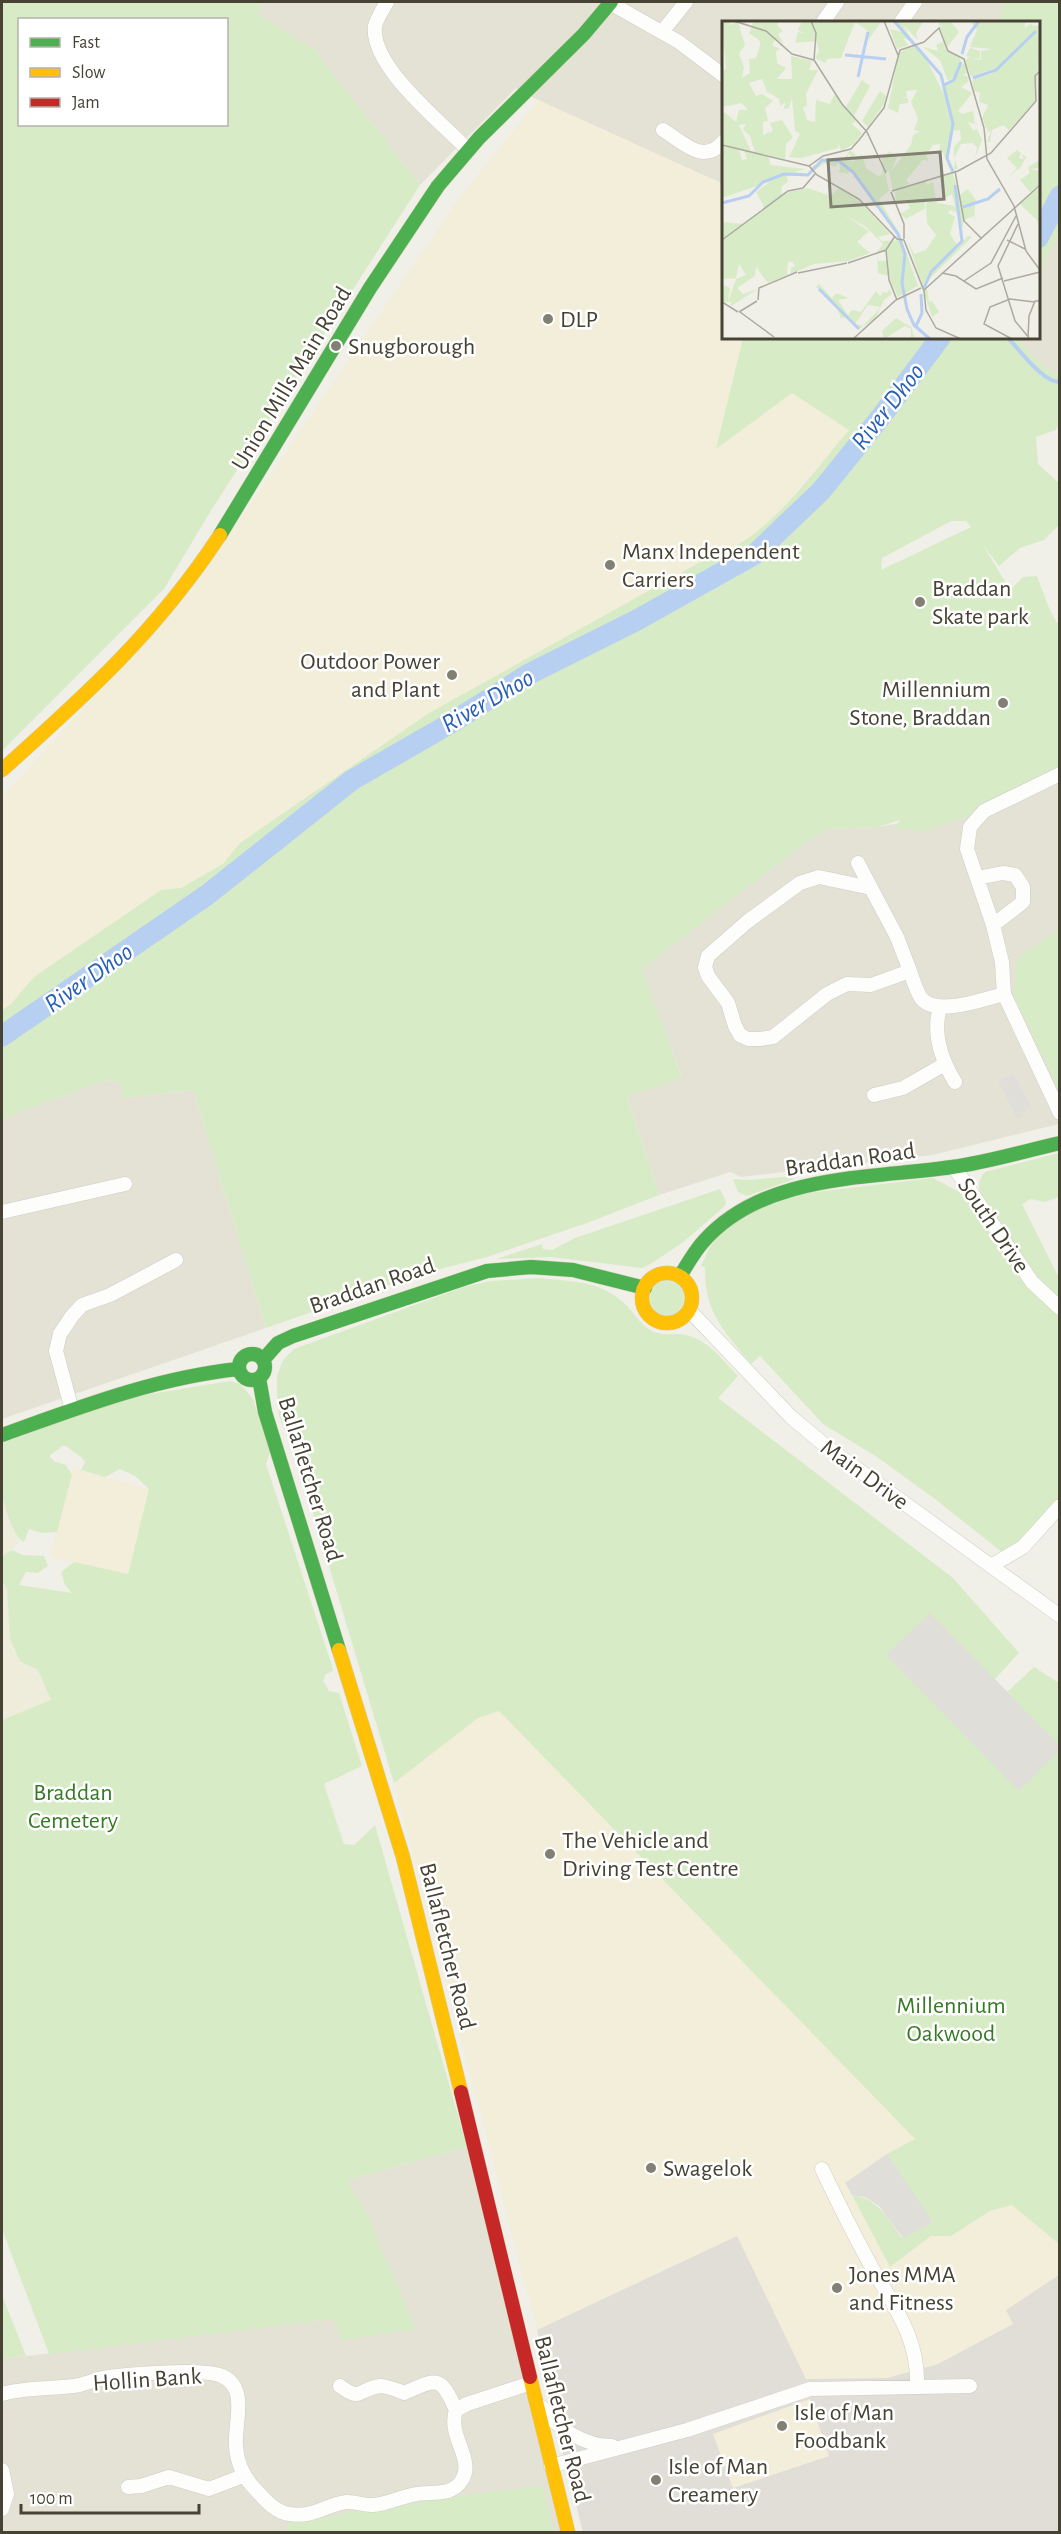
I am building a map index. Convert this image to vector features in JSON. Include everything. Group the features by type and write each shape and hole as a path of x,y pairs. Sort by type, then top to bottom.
{"main road":[{"name":"Union Mills Main Road","path":"2,770 72,707 147,632 174,601 260,474 409,228 467,149 591,27 611,2"},
{"name":"Braddan Road","path":"680,1276 704,1240 741,1209 779,1192 809,1185 954,1167 1059,1143"},
{"name":"Braddan Road","path":"262,1360 278,1343 292,1336 487,1271 531,1267 573,1270 645,1288"},
{"path":"664,1273 680,1276 686,1281 692,1295 689,1310 677,1321 660,1322 647,1312 643,1304 645,1288 649,1281 664,1273"},
{"path":"255,1354 262,1360 265,1370 259,1378 250,1380 245,1379 238,1369 240,1360 247,1355 255,1354"},
{"path":"2,1435 168,1378 205,1371 238,1369"},
{"name":"Ballafletcher Road","path":"259,1378 265,1412 404,1857 568,2532"}],"street":[{"path":"387,2 375,24 375,38 380,54 395,76 467,149"},
{"path":"611,2 662,32 722,75"},
{"path":"662,32 686,2"},
{"path":"824,21 837,2"},
{"path":"903,21 915,2"},
{"path":"663,129 692,151 709,152 722,142"},
{"path":"1059,774 984,811 969,827 967,849 993,925 1002,962 1004,994 1059,1113"},
{"path":"858,863 901,946 921,998 930,1005 940,1007 1004,994"},
{"path":"977,878 1003,873 1016,874 1023,887 1023,902 993,925"},
{"path":"871,888 819,877 800,883 748,921 708,956 705,967 708,976 728,1003 740,1035 748,1039 760,1040 772,1037 827,994 847,984 871,985 910,971"},
{"path":"940,1007 936,1030 945,1064 955,1083"},
{"path":"874,1095 903,1088 945,1064"},
{"name":"South Drive","path":"954,1167 1032,1282 1059,1308"},
{"path":"2,1212 125,1184"},
{"path":"72,1410 56,1351 60,1334 72,1316 82,1305 110,1295 176,1260"},
{"name":"Main Drive","path":"689,1310 791,1417 827,1447 1059,1616"},
{"path":"991,1566 1023,1547 1059,1506"},
{"path":"822,2169 864,2253 896,2308 914,2349 917,2386"},
{"name":"Hollin Bank","path":"2,2394 39,2388 76,2386 108,2377 202,2372 222,2376 231,2381 237,2389 239,2399 236,2448 243,2476"},
{"path":"128,2487 141,2486 170,2477 209,2489 243,2476 276,2510 291,2514 307,2514 346,2502 370,2506 419,2493 443,2492 460,2483 466,2471 464,2456 454,2426 456,2410 446,2388 430,2382 404,2393 378,2386 357,2395 351,2395 340,2386"},
{"path":"551,2466 687,2430 810,2389 970,2386"},
{"path":"456,2410 466,2404 532,2388 546,2413 571,2434 602,2446 624,2446"},
{"path":"2,2470 13,2495 2,2509"}],"shaded area":[{"path":"262,2 1059,2 1059,371 1056,374 1040,364 1018,339 1040,339 1040,21 722,21 722,184 516,88 420,185 314,49 256,14"},
{"path":"538,100 722,184 722,339 743,339 716,448 792,393 850,429 771,521 723,555 702,561 429,713 240,843 223,864 181,888 161,890 34,977 10,1005 2,1010 2,797 190,592 459,198"},
{"path":"1059,755 1059,1124 932,1155 741,1177 730,1172 659,1195 627,1096 682,1077 641,969 813,837 828,829 878,827 927,818"},
{"path":"1013,1073 1031,1107 1021,1113 1022,1116 1017,1119 998,1081"},
{"path":"106,1080 121,1083 123,1098 193,1090 266,1328 2,1419 2,1119"},
{"path":"73,1468 149,1489 129,1574 50,1557"},
{"path":"2,1494 20,1540 12,1550 2,1556"},
{"path":"2,1581 7,1589 10,1639 20,1661 38,1670 51,1701 2,1720"},
{"path":"930,1613 1059,1745 1059,1751 1019,1791 886,1655"},
{"path":"499,1711 916,2139 887,2154 845,2183 890,2266 931,2236 951,2236 990,2211 1012,2204 1059,2244 1059,2275 1006,2310 1013,2324 938,2364 887,2378 806,2379 736,2236 537,2330 394,1783 478,1718"},
{"path":"467,2147 563,2532 2,2532 2,2359 333,2319 342,2340 347,2180"},
{"path":"887,2154 933,2222 903,2238 879,2206 865,2197 852,2195 845,2183"},
{"path":"737,2236 806,2379 887,2378 938,2364 1013,2324 1006,2310 1059,2275 1059,2532 583,2532 560,2442 537,2330","holes":["810,2399 829,2456 733,2488 713,2434"]},
{"path":"810,2399 830,2455 733,2488 713,2434"}],"green space":[{"path":"2,2 262,2 257,14 314,49 420,185 212,509 164,589 2,751"},
{"path":"1003,2 1059,2 1059,233 1040,272 1040,21 1000,21"},
{"path":"743,339 1018,339 1040,364 1056,374 1059,371 1059,422 1056,430 1036,437 1038,464 1059,483 1059,525 1044,540 1020,548 999,566 983,545 1010,590 1023,577 1037,576 1049,608 1059,623 1059,769 1023,783 972,815 925,831 895,828 900,820 878,827 828,829 813,837 642,969 682,1078 627,1096 659,1195 587,1223 487,1257 424,1273 266,1328 193,1090 123,1098 121,1083 106,1080 2,1119 2,1010 10,1005 34,977 161,890 181,888 223,864 240,843 429,713 702,561 725,552 766,524 801,488 849,430 792,393 716,449","holes":["951,521 966,521 971,527 881,570 882,558"]},
{"path":"1059,929 1059,1091 1014,996 1016,959"},
{"path":"1059,1153 1059,1197 1045,1202 1031,1199 1022,1204 1059,1278 1059,1499 1019,1547 1003,1553 877,1457 823,1424 760,1356 751,1364 724,1331 712,1309 708,1296 705,1267 701,1266 710,1247 725,1228 782,1196 933,1178 959,1192 973,1207 982,1200 979,1185 985,1172"},
{"path":"793,1176 794,1179 747,1196 738,1192 733,1179 749,1180"},
{"path":"720,1189 726,1201 725,1206 682,1243 642,1268 551,1257 496,1259 542,1244 543,1249 552,1250 575,1238"},
{"name":"Millennium Oakwood","path":"540,1278 594,1286 614,1295 652,1331 688,1336 705,1343 738,1376 718,1398 953,1578 1019,1653 995,1679 1007,1692 1034,1667 1059,1683 1059,2244 1012,2205 990,2211 951,2236 931,2236 890,2267 852,2195 869,2200 882,2210 902,2238 932,2222 887,2154 915,2139 499,1711 478,1718 394,1783 299,1466 279,1416 277,1376 283,1360 294,1349 464,1287 491,1281"},
{"path":"667,1281 679,1286 684,1298 679,1310 667,1315 655,1310 650,1298 655,1286"},
{"name":"Braddan Cemetery","path":"230,1381 240,1384 253,1399 270,1452 266,1464 332,1666 333,1671 326,1674 323,1681 329,1691 339,1693 362,1766 324,1784 344,1844 354,1845 375,1825 467,2147 347,2180 365,2210 416,2329 342,2340 333,2319 49,2354 2,2229 2,1720 51,1700 38,1670 20,1661 10,1639 7,1589 2,1581 2,1556 12,1550 23,1555 44,1556 48,1566 38,1573 26,1572 19,1585 72,1593 65,1585 61,1572 74,1562 128,1574 149,1489 135,1476 120,1469 105,1477 81,1470 85,1462 64,1445 49,1456 55,1462 66,1465 72,1475 57,1532 41,1533 29,1529 24,1542 16,1534 4,1503 1,1479 2,1443 126,1398"},
{"path":"2,2295 26,2356 2,2359"},
{"path":"543,2486 554,2532 287,2532 289,2522 480,2493"}],"waterway":[{"name":"River Dhoo","path":"1040,234 1060,196"},
{"name":"River Dhoo","path":"2,1036 207,895 352,780 451,723 529,674 637,620 755,554 821,491 939,339"},
{"path":"1009,339 1046,377 1060,382"}],"traffic: fast":[{"path":"220,535 370,288 438,186 479,138 584,34 611,2"},
{"path":"680,1276 703,1242 728,1219 756,1203 787,1191 853,1178 966,1165 1060,1143"},
{"path":"263,1360 278,1343 293,1336 487,1271 531,1267 573,1270 645,1288"},
{"path":"252,1354 261,1358 265,1367 261,1376 252,1380 243,1376 239,1367 243,1358 252,1354"},
{"path":"2,1435 147,1386 238,1369"},
{"path":"259,1378 265,1412 339,1650"}],"traffic: slow":[{"path":"2,770 91,688 145,632 196,570 220,535"},
{"path":"667,1273 676,1275 687,1284 692,1298 690,1307 681,1318 667,1323 658,1321 647,1312 642,1298 644,1289 653,1278 667,1273"},
{"path":"339,1650 403,1857 461,2092"},
{"path":"530,2377 568,2532"}],"traffic: jam":[{"path":"461,2092 530,2377"}],"place":[{"name":"DLP","path":"548,319"},
{"name":"Snugborough","path":"336,346"},
{"name":"Manx Independent Carriers","path":"610,565"},
{"name":"Braddan Skate park","path":"920,602"},
{"name":"Outdoor Power and Plant","path":"452,675"},
{"name":"Millennium Stone, Braddan","path":"1003,703"},
{"name":"The Vehicle and Driving Test Centre","path":"550,1854"},
{"name":"Swagelok","path":"651,2168"},
{"name":"Jones MMA and Fitness","path":"837,2288"},
{"name":"Isle of Man Foodbank","path":"782,2426"},
{"name":"Isle of Man Creamery","path":"656,2480"}]}
